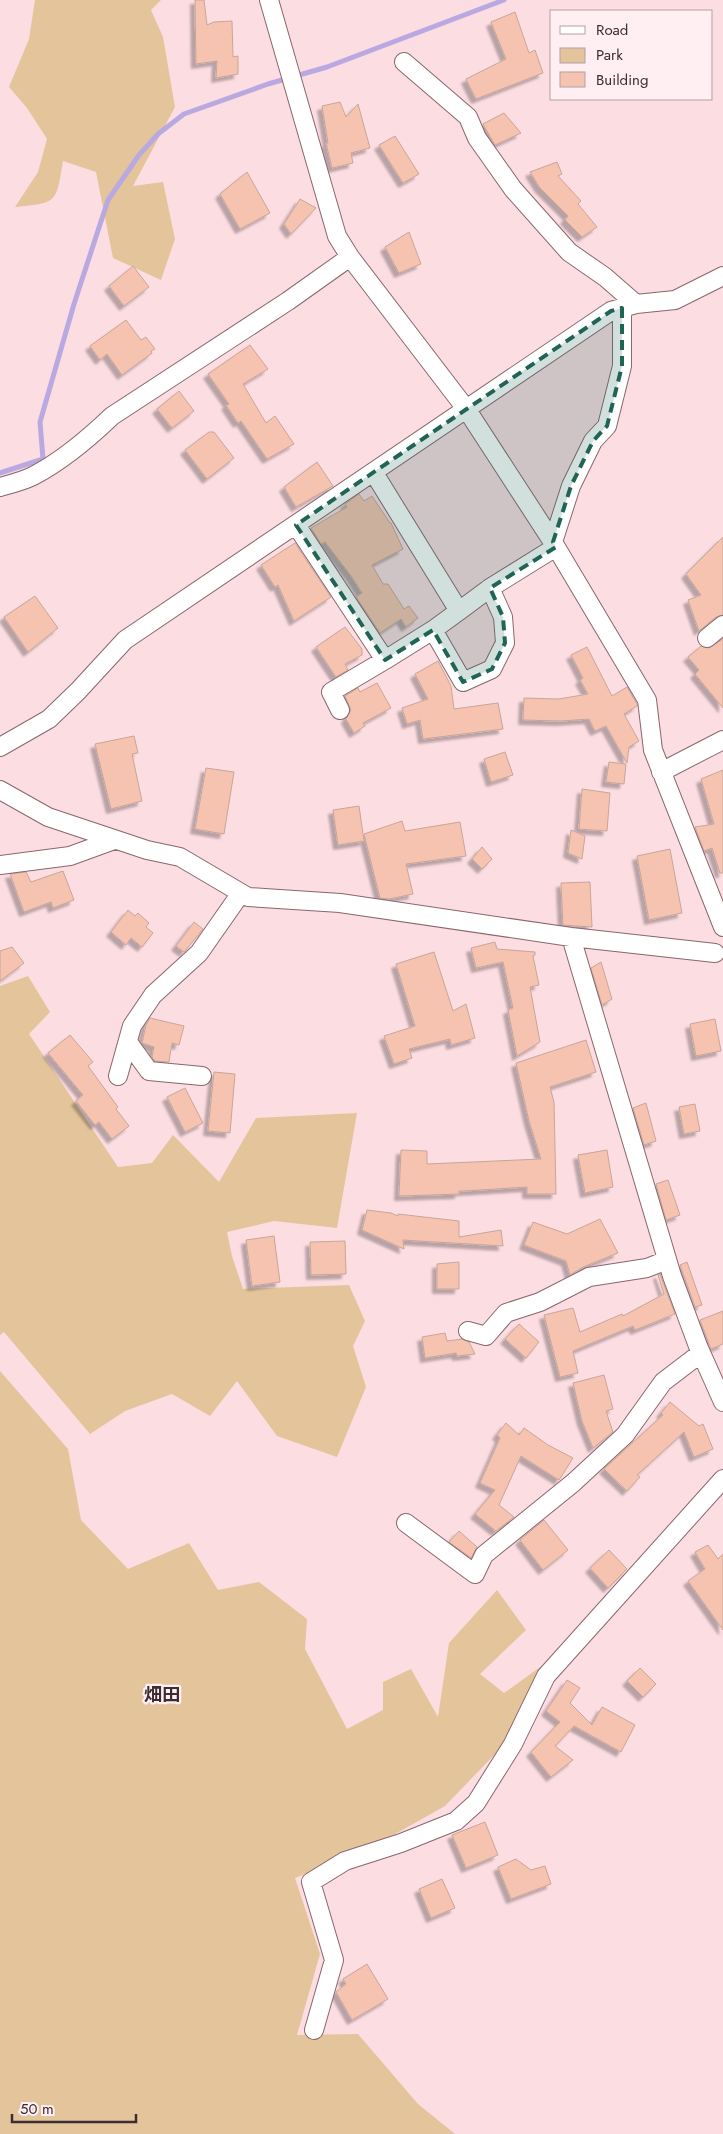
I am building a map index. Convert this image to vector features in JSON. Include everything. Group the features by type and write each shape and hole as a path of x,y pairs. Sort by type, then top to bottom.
{"street":[{"path":"269,0 337,236 350,257 466,410 554,544 646,700 653,750 723,927"},
{"path":"340,710 331,692 433,630 554,544 571,486 593,441 607,426 622,366 629,306 605,277 569,252 513,189 477,138 468,117 404,62"},
{"path":"0,487 33,476 54,463 90,438 112,416 288,301 350,257"},
{"path":"0,747 49,719 125,640 611,311 629,306 674,300 723,276"},
{"path":"374,473 459,611"},
{"path":"296,525 385,660"},
{"path":"433,630 463,682 492,669 505,644 503,617 490,588"},
{"path":"707,638 723,625"},
{"path":"661,772 723,740"},
{"path":"0,790 48,817 114,840 180,858 248,897 340,902 571,937 715,953"},
{"path":"0,865 70,856 114,840"},
{"path":"118,1076 132,1026 154,995 200,954 242,893"},
{"path":"571,937 667,1260 701,1353 723,1402"},
{"path":"128,1042 149,1071 202,1076"},
{"path":"468,1331 486,1336 506,1313 540,1302 588,1277 647,1268 667,1260"},
{"path":"406,1523 475,1574 484,1554 573,1483 625,1435 663,1382 701,1353"},
{"path":"314,2030 334,1960 311,1882 345,1861 401,1843 456,1821 476,1803 514,1744 546,1676 723,1478"}],"highlighted area":[{"path":"622,308 622,366 607,426 593,441 571,486 553,542 556,547 490,588 503,617 505,643 492,669 463,682 433,630 385,660 296,525 611,311"}],"green space":[{"path":"35,0 161,0 151,10 163,37 175,107 133,186 163,182 175,239 161,280 113,258 96,172 63,161 59,185 52,198 40,204 15,207 38,172 47,139 27,108 9,87 29,39"},
{"path":"28,976 50,1012 29,1034 118,1167 152,1163 173,1135 219,1182 256,1118 357,1113 337,1228 274,1221 227,1232 232,1256 243,1289 349,1285 365,1321 353,1346 366,1387 337,1457 277,1436 237,1381 210,1416 172,1394 125,1411 90,1434 4,1332 0,1335 0,986"},
{"path":"0,1371 68,1449 81,1520 128,1569 189,1543 218,1590 259,1582 307,1619 305,1649 347,1729 383,1710 383,1682 411,1669 438,1717 449,1643 497,1590 526,1630 480,1674 504,1693 543,1665 500,1749 445,1806 372,1847 295,1878 320,1954 297,2035 358,2034 418,2104 455,2134 0,2134"}],"building":[{"path":"195,0 204,0 207,25 214,22 232,21 233,57 238,56 238,74 216,78 217,61 196,64"},
{"path":"515,12 529,53 535,50 543,73 476,99 466,79 506,59 491,22"},
{"path":"340,102 346,117 358,104 370,148 351,153 353,163 332,168 326,143 328,143 322,106"},
{"path":"504,113 521,133 495,145 483,124"},
{"path":"395,136 419,174 403,183 379,145"},
{"path":"557,162 562,174 558,176 581,201 578,204 597,227 582,237 565,220 568,216 540,188 530,172"},
{"path":"247,172 270,213 240,229 220,194"},
{"path":"300,199 316,208 291,234 284,224"},
{"path":"409,232 421,264 399,273 385,247"},
{"path":"133,266 149,287 124,306 109,286"},
{"path":"126,320 141,340 146,337 155,349 122,375 107,354 100,360 90,346"},
{"path":"250,345 268,369 243,384 266,423 275,416 294,444 267,459 241,421 238,423 226,405 229,404 208,374"},
{"path":"179,391 194,411 172,428 157,409"},
{"path":"209,432 214,432 234,458 207,479 185,450"},
{"path":"317,462 333,486 296,507 284,487"},
{"path":"359,494 364,501 372,496 391,523 403,549 372,565 383,584 388,584 404,609 409,606 418,618 406,627 401,619 380,633 356,597 362,593 351,576 325,542 321,544 311,528 347,507 345,504"},
{"path":"723,537 723,615 716,617 699,631 688,600 701,595 686,574"},
{"path":"295,543 331,597 294,621 278,585 275,587 261,565"},
{"path":"35,596 58,628 28,652 4,617"},
{"path":"345,627 362,649 362,655 345,664 348,670 336,677 316,647"},
{"path":"723,639 723,708 695,674 699,670 688,657 701,646 709,648"},
{"path":"587,647 612,696 627,687 637,704 637,706 624,714 639,741 629,747 627,763 606,726 595,731 589,719 561,721 523,720 524,698 559,699 588,694 580,680 583,678 571,655"},
{"path":"438,661 451,686 454,709 498,703 503,729 423,739 420,720 407,724 402,708 428,699 415,674"},
{"path":"377,683 391,708 363,723 365,726 354,733 346,719 351,710 345,696 358,688 360,692"},
{"path":"134,736 138,753 132,754 142,801 111,809 95,744"},
{"path":"505,752 513,775 491,782 484,759"},
{"path":"609,762 626,764 624,784 606,782"},
{"path":"206,768 234,772 224,834 195,829"},
{"path":"723,770 723,873 720,873 712,848 704,851 695,827 714,824 701,779"},
{"path":"582,789 610,793 607,831 579,829"},
{"path":"359,806 364,841 338,845 333,810"},
{"path":"402,821 405,831 460,822 466,856 406,864 413,894 389,899 380,898 364,834"},
{"path":"571,830 585,836 582,859 568,853"},
{"path":"482,847 492,859 482,869 472,859"},
{"path":"670,849 682,913 649,920 637,856"},
{"path":"63,871 74,900 53,908 51,902 24,912 10,874 26,872 31,882"},
{"path":"590,882 592,927 563,925 561,883"},
{"path":"128,910 135,916 138,913 149,923 146,927 153,933 142,947 131,938 126,945 111,932"},
{"path":"194,922 203,929 184,952 176,946"},
{"path":"495,942 497,949 535,952 533,956 539,985 530,987 540,1042 517,1056 508,1010 513,1008 503,962 476,968 471,948"},
{"path":"12,947 24,963 0,981 0,951"},
{"path":"434,952 453,1011 466,1004 475,1038 451,1045 450,1039 409,1049 412,1058 394,1064 384,1036 415,1026 396,964"},
{"path":"601,962 612,999 602,1005 591,968"},
{"path":"150,1018 184,1026 179,1045 172,1043 169,1062 155,1061 152,1057 154,1047 142,1043 146,1025"},
{"path":"715,1019 721,1051 696,1056 690,1024"},
{"path":"70,1035 93,1062 88,1066 118,1107 116,1109 129,1126 112,1139 99,1122 95,1125 76,1101 83,1095 48,1053"},
{"path":"586,1040 596,1072 550,1087 554,1102 556,1194 527,1194 527,1187 459,1191 459,1194 399,1196 401,1150 427,1151 427,1164 541,1159 529,1121 516,1063"},
{"path":"214,1072 235,1074 230,1133 208,1131"},
{"path":"185,1088 203,1123 185,1132 167,1097"},
{"path":"646,1103 656,1141 644,1145 633,1108"},
{"path":"695,1104 700,1131 684,1134 679,1107"},
{"path":"607,1150 613,1187 585,1193 578,1155"},
{"path":"668,1180 680,1215 666,1220 656,1184"},
{"path":"367,1210 391,1213 398,1216 398,1214 459,1221 459,1237 501,1230 503,1246 403,1240 404,1249 362,1230"},
{"path":"600,1219 618,1253 583,1267 570,1275 566,1261 524,1245 533,1222 567,1234"},
{"path":"274,1236 280,1282 252,1286 246,1240"},
{"path":"345,1241 346,1274 311,1275 310,1242"},
{"path":"459,1262 459,1289 437,1289 437,1264"},
{"path":"687,1262 702,1305 695,1307 680,1265"},
{"path":"660,1274 675,1314 635,1330 633,1326 573,1351 578,1373 560,1377 544,1315 573,1308 580,1332 622,1314 623,1316 664,1294 658,1275"},
{"path":"723,1311 723,1344 711,1349 700,1320"},
{"path":"519,1324 539,1342 526,1358 505,1339"},
{"path":"445,1333 447,1341 462,1339 469,1342 475,1354 457,1356 456,1353 425,1358 422,1337"},
{"path":"604,1375 613,1409 606,1411 613,1432 593,1448 582,1421 573,1383"},
{"path":"670,1402 699,1426 703,1424 713,1449 694,1457 684,1432 637,1475 640,1477 627,1491 604,1469 663,1415 661,1413"},
{"path":"506,1423 519,1435 524,1428 548,1445 573,1458 559,1480 521,1456 499,1505 514,1517 496,1531 475,1514 495,1490 480,1483 500,1438 497,1435"},
{"path":"544,1520 568,1550 543,1570 520,1540"},
{"path":"459,1531 477,1547 471,1558 449,1542"},
{"path":"708,1545 718,1559 723,1554 723,1630 688,1581 705,1569 695,1552"},
{"path":"609,1550 627,1569 608,1588 590,1568"},
{"path":"640,1668 656,1684 643,1697 627,1681"},
{"path":"567,1680 580,1688 570,1703 592,1725 602,1707 635,1725 621,1752 574,1726 555,1746 573,1760 551,1777 531,1752 560,1722 546,1711"},
{"path":"485,1822 498,1855 466,1868 452,1835"},
{"path":"516,1859 531,1870 545,1866 551,1884 511,1899 498,1867"},
{"path":"442,1879 455,1908 431,1918 419,1889"},
{"path":"367,1964 388,1999 352,2020 336,1992 346,1984 343,1979"}],"waterway":[{"path":"0,473 43,459 40,422 74,304 108,200 139,155 158,134 184,114 268,84 327,67 504,0"}],"district":[{"name":"畑田","path":"162,1695"}]}
